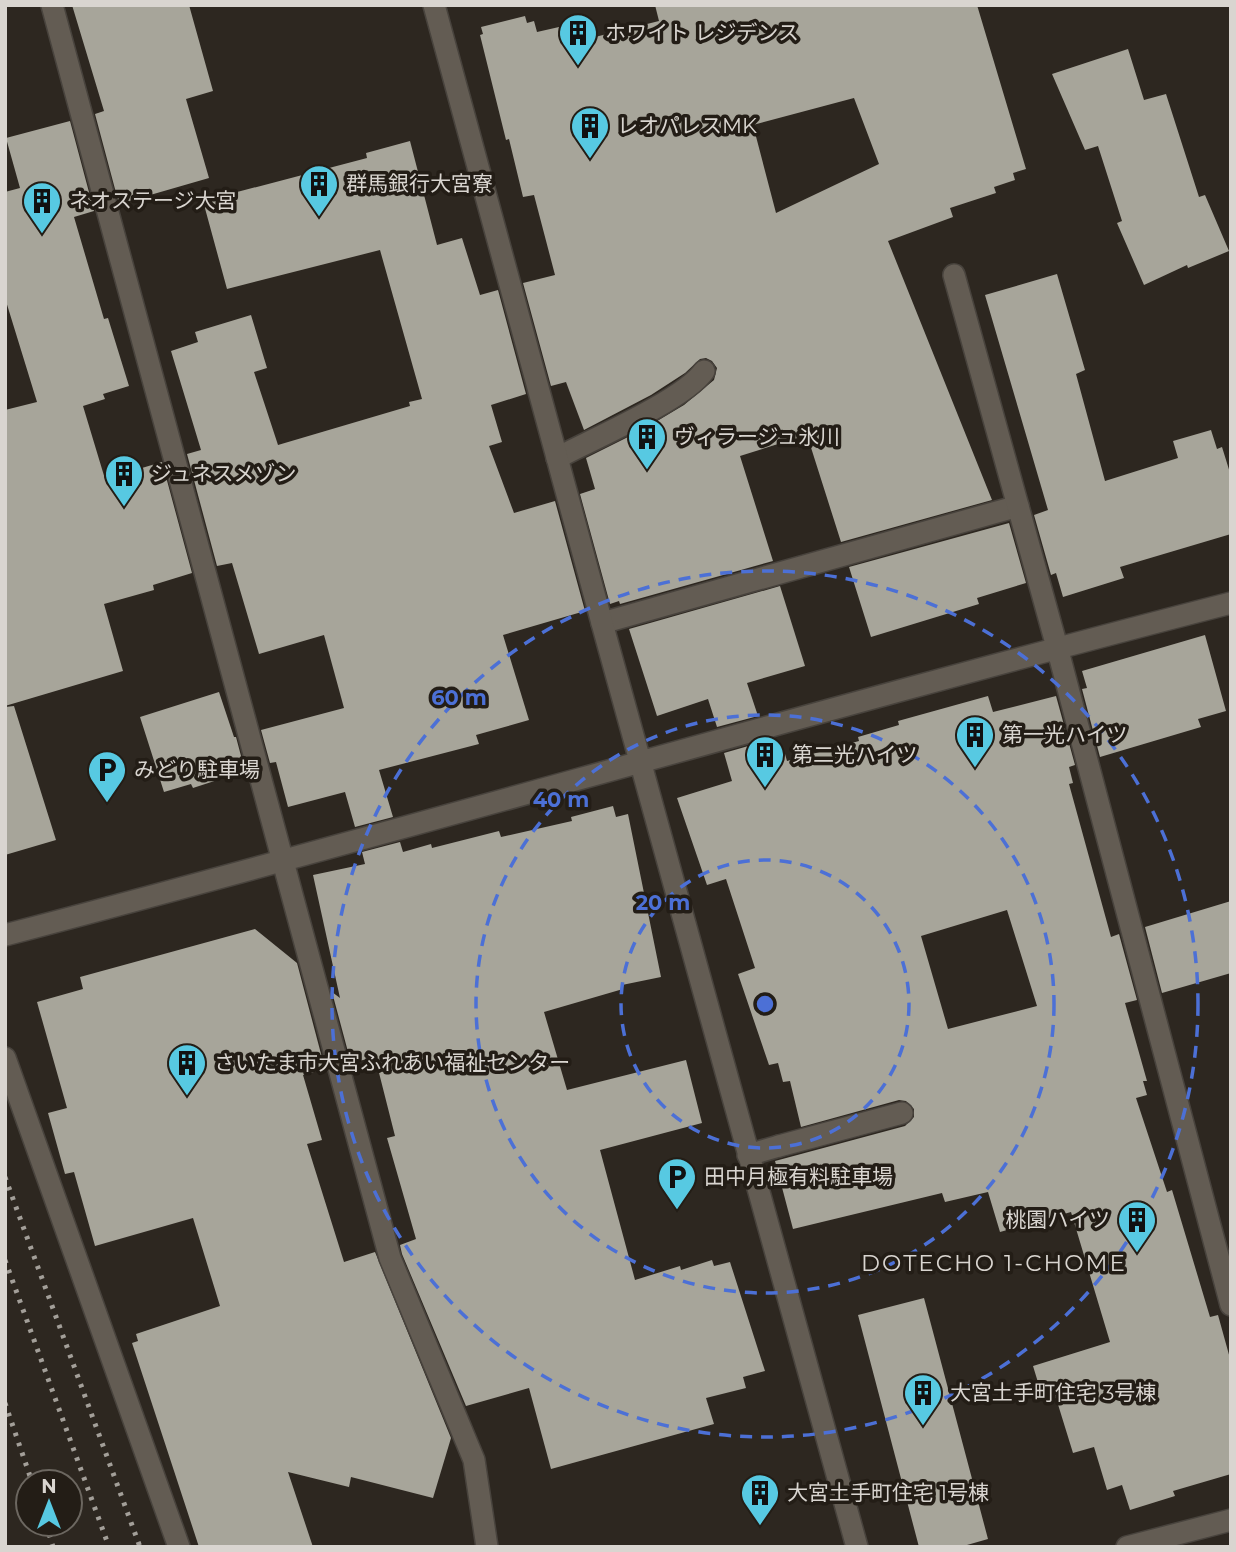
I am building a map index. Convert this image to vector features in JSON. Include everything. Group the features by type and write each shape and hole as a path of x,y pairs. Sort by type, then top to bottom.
{"street":[{"path":"52,5 390,1258 474,1460 487,1547"},
{"path":"434,5 601,623 857,1547"},
{"path":"954,275 1057,647 1231,1305"},
{"path":"556,458 640,415 696,382 704,371"},
{"path":"601,623 1018,506"},
{"path":"5,935 284,862 1057,647 1231,603"},
{"path":"5,1058 179,1547"},
{"path":"748,1155 902,1113"},
{"path":"1127,1547 1231,1520"}],"building":[{"path":"72,5 189,5 213,91 186,99 209,178 119,204 95,114 104,111"},
{"path":"655,5 977,5 1026,169 1013,173 1015,180 994,187 996,193 950,208 953,217 888,241 992,500 841,542 807,435 740,456 773,561 620,604 619,601 610,604 580,494 595,489 586,458 684,405 714,380 717,368 712,361 700,359 685,373 651,395 584,430 566,382 551,386 523,283 555,275 534,195 523,197 480,35 483,34 481,27 525,16 527,23 534,21 537,32 559,27 563,45 659,21","holes":["854,98 879,164 776,213 753,125"]},
{"path":"1128,49 1144,100 1166,94 1199,197 1205,195 1229,251 1188,268 1187,265 1144,285 1117,223 1122,221 1098,146 1085,150 1052,74"},
{"path":"70,121 94,211 74,217 104,319 108,318 129,386 103,394 105,399 83,406 105,479 162,462 192,573 153,585 154,590 104,604 123,671 5,706 5,410 37,402 5,298 5,192 20,188 6,138"},
{"path":"410,141 437,245 462,238 480,295 498,290 526,394 491,405 502,442 489,446 514,513 555,501 585,611 503,635 529,720 476,735 479,744 379,770 393,817 355,827 345,792 288,807 276,762 270,763 261,730 344,708 324,635 259,654 232,563 217,566 187,454 201,450 171,351 198,342 195,332 251,315 267,368 254,372 278,445 410,406 409,402 422,399 380,250 227,289 203,201 367,158 366,153"},
{"path":"1057,274 1085,370 1076,374 1105,481 1178,458 1173,441 1211,430 1217,449 1222,447 1231,476 1231,534 1120,567 1124,578 1063,597 1056,573 1051,575 1034,515 1048,510 985,295"},
{"path":"1009,523 1026,583 977,598 979,604 871,637 849,567"},
{"path":"780,586 805,666 747,683 758,716 717,727 708,699 657,716 629,629"},
{"path":"1205,635 1226,711 1198,719 1201,727 1100,757 1082,689 1087,688 1082,671"},
{"path":"219,692 245,771 193,788 191,784 164,792 140,717"},
{"path":"988,696 993,712 1056,696 1075,765 1069,767 1073,783 1069,784 1111,937 1119,934 1137,1000 1125,1003 1147,1081 1143,1081 1147,1095 1136,1098 1167,1192 1172,1190 1210,1317 1218,1315 1231,1362 1231,1474 1173,1491 1175,1496 1130,1510 1122,1485 1107,1490 1094,1447 1073,1453 1056,1398 1044,1402 1033,1366 1110,1342 1071,1212 1000,1232 988,1192 945,1202 942,1193 793,1229 775,1161 905,1126 914,1117 914,1109 906,1101 899,1100 801,1127 790,1081 783,1082 778,1063 769,1065 738,974 755,968 726,879 707,885 677,798 732,781 724,753 766,741 771,758 785,754 787,761 859,741 858,737 899,725 898,721","holes":["1007,910 1037,1006 948,1029 921,936"]},
{"path":"14,706 56,840 5,855 5,707"},
{"path":"613,806 616,817 628,814 661,977 622,985 623,989 544,1012 567,1090 686,1060 702,1123 600,1150 635,1280 680,1266 681,1270 712,1260 714,1266 730,1262 765,1371 743,1377 746,1388 706,1398 714,1424 551,1469 529,1388 466,1406 402,1254 400,1245 416,1239 387,1138 395,1136 375,1057 351,1063 332,992 340,998 313,875 365,864 362,852 400,842 403,852 431,844 432,848 499,831 501,837 572,821 571,817"},
{"path":"1231,901 1231,973 1162,993 1145,927"},
{"path":"255,929 297,963 325,1069 303,1075 322,1140 307,1144 344,1262 375,1252 451,1438 433,1498 351,1477 349,1487 288,1472 313,1547 199,1547 132,1343 138,1341 136,1334 220,1306 193,1218 95,1246 74,1172 65,1174 48,1113 67,1108 37,1002 83,989 80,977"},
{"name":"大宮土手町住宅 3号棟","path":"924,1298 988,1539 960,1547 919,1547 858,1315"}],"railway":[{"path":"5,1177 140,1547"},
{"path":"5,1260 109,1547"},
{"path":"5,1403 27,1468"},
{"path":"50,1538 53,1547"}],"place":[{"name":"ホワイト レジデンス","path":"578,67"},
{"name":"レオパレスMK","path":"590,160"},
{"name":"群馬銀行大宮寮","path":"319,218"},
{"name":"ネオステージ大宮","path":"42,235"},
{"name":"ヴィラージュ氷川","path":"647,471"},
{"name":"ジュネスメゾン","path":"124,508"},
{"name":"第一光ハイツ","path":"975,769"},
{"name":"第二光ハイツ","path":"765,789"},
{"name":"みどり駐車場","path":"107,804"},
{"name":"さいたま市大宮ふれあい福祉センター","path":"187,1097"},
{"name":"田中月極有料駐車場","path":"677,1211"},
{"name":"桃園ハイツ","path":"1137,1254"},
{"name":"大宮土手町住宅 3号棟","path":"923,1427"},
{"name":"大宮土手町住宅 1号棟","path":"760,1527"}],"district":[{"name":"DOTECHO 1-CHOME","path":"994,1263"}]}
